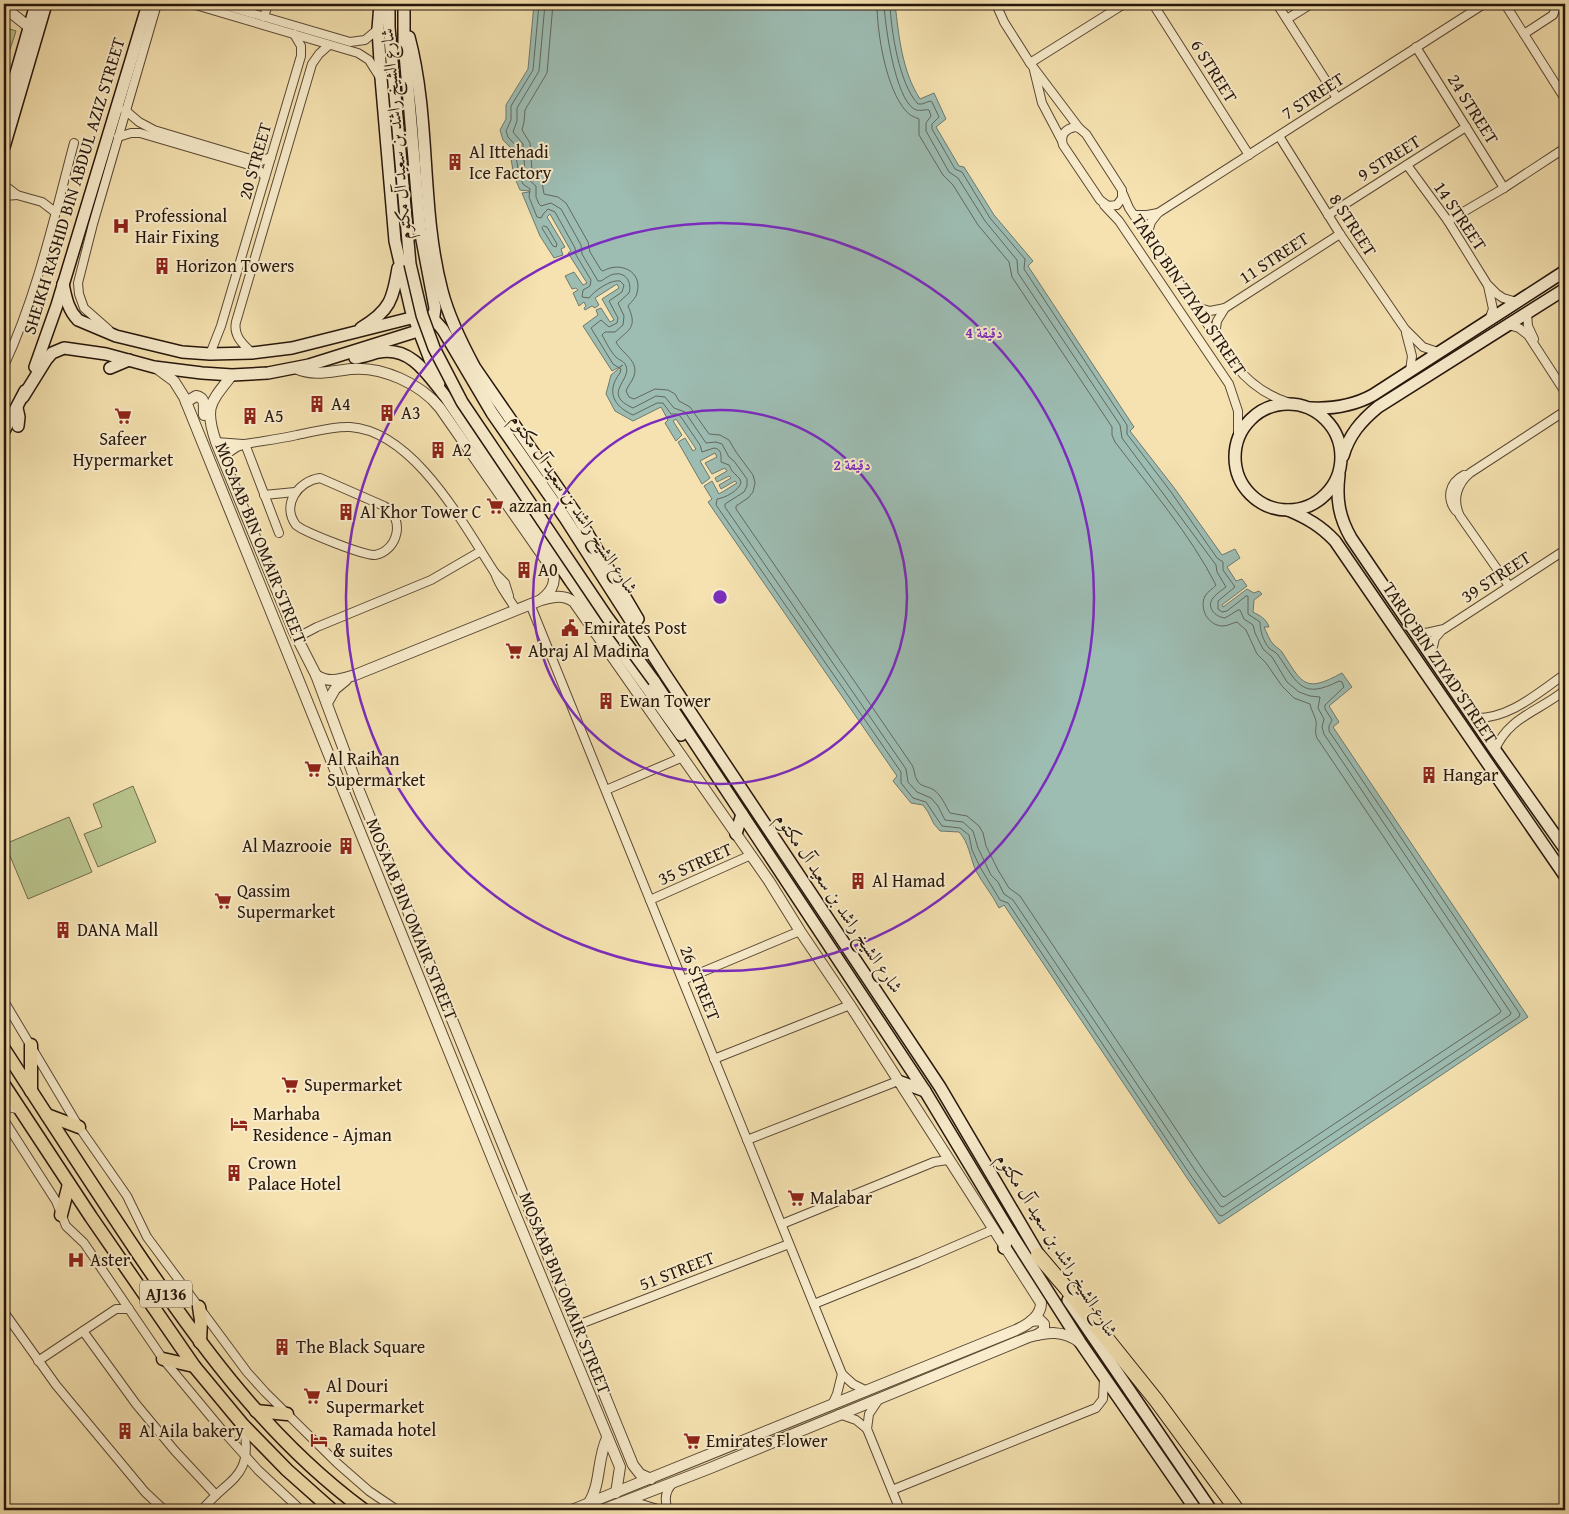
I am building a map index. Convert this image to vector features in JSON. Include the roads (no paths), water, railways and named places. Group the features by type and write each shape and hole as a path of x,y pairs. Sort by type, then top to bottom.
{"highway":[{"path":"1038,1255 1063,1283 1156,1400 1237,1510"}],"main road":[{"path":"4,115 36,4"},
{"path":"4,147 46,4"},
{"name":"SHEIKH RASHID BIN ABDUL AZIZ STREET","path":"4,431 23,397 46,340 148,4"},
{"path":"386,4 378,29 380,78 395,241 399,264 418,331 445,396"},
{"name":"شارع الشيخ راشد بن سعيد آل مكتوم","path":"386,4 410,264 422,315 434,348 474,422 607,617 654,681 925,1091 1010,1232 1104,1379 1196,1510"},
{"name":"شارع الشيخ راشد بن سعيد آل مكتوم","path":"404,4 404,42 417,192 426,266 435,308 434,319 477,389 565,518 665,674 940,1087 1038,1255 1211,1510"},
{"path":"404,19 414,58 435,254 442,291 450,313 476,368 576,514 610,569 654,647 665,674"},
{"path":"395,241 402,260 407,288 411,292 416,293 424,288 423,274 426,266"},
{"path":"352,334 374,321 386,309 394,291 399,264"},
{"path":"1565,271 1362,401 1337,408 1311,408 1290,403 1273,405 1258,412 1249,420 1238,438 1235,457 1242,483 1254,498 1270,507 1288,510 1304,508 1319,501 1331,490 1339,475 1349,440 1358,426 1370,414 1565,289"},
{"path":"23,397 46,360 58,350 71,348 106,354 154,367 232,375 268,373 339,356 418,331 430,326 434,319 424,316 414,318 292,348 252,353 210,354 182,352 116,336 85,324 73,315 67,304 63,284"},
{"path":"1474,330 1476,338 1481,343"},
{"path":"436,376 432,354 436,347 441,346 446,350 464,380 470,386 477,389"},
{"path":"154,367 152,362 155,355 171,356 182,352"},
{"path":"339,356 352,359 379,352 395,352 417,362 445,396 571,582 670,721 682,735 696,745"},
{"path":"110,368 129,360"},
{"path":"17,408 18,426"},
{"path":"1311,408 1326,419 1336,434 1342,451 1342,460"},
{"path":"495,488 499,475"},
{"name":"TARIQ BIN ZIYAD STREET","path":"1339,475 1338,501 1344,526 1431,657 1565,849"},
{"name":"TARIQ BIN ZIYAD STREET","path":"1288,510 1314,522 1335,541 1565,876"},
{"path":"652,714 670,721"},
{"path":"736,834 742,814"},
{"path":"31,1045 31,1091"},
{"name":"AJ136","path":"4,1049 111,1212 200,1342 256,1411 309,1464 364,1510"},
{"path":"898,1081 925,1091"},
{"name":"AJ136","path":"4,1085 69,1184 194,1366 243,1425 287,1470 332,1510"},
{"path":"47,1115 79,1126"},
{"path":"61,1215 69,1184"},
{"path":"1004,1248 1010,1232"},
{"path":"199,1307 201,1320 200,1342"},
{"path":"163,1359 194,1366"},
{"path":"256,1411 287,1414"}],"street":[{"path":"116,336 84,308 78,294 78,283 157,4"},
{"path":"192,4 329,44 365,57 372,63 380,78"},
{"path":"220,4 350,42 365,40 378,29"},
{"path":"264,17 268,4"},
{"path":"996,4 1004,22 1032,65 1124,4"},
{"name":"6 STREET","path":"1153,4 1249,155"},
{"path":"1277,4 1337,98"},
{"path":"1287,19 1311,4"},
{"name":"7 STREET","path":"1134,215 1147,215 1158,212 1484,4"},
{"path":"1505,4 1565,99"},
{"path":"1543,21 1552,4"},
{"path":"1524,34 1553,15 1557,4"},
{"path":"4,11 14,15 30,27"},
{"name":"20 STREET","path":"210,354 219,334 300,60 301,46 294,34"},
{"name":"20 STREET","path":"252,353 240,341 236,334 235,326 312,64 329,44"},
{"name":"24 STREET","path":"1416,47 1504,188"},
{"path":"300,60 312,64"},
{"name":"TARIQ BIN ZIYAD STREET","path":"1032,65 1079,128 1083,130 1120,186 1122,194 1134,215 1235,365 1254,385 1277,399 1290,403"},
{"name":"TARIQ BIN ZIYAD STREET","path":"1032,65 1042,103 1075,163 1104,205 1124,229 1229,384 1238,411 1238,438"},
{"path":"126,110 143,124 154,130 244,160 265,177"},
{"path":"140,133 143,124"},
{"path":"1062,141 1067,130 1075,127 1079,128"},
{"name":"9 STREET","path":"1328,214 1466,127"},
{"path":"118,137 126,134 140,133 244,160 261,161 272,157"},
{"name":"8 STREET","path":"1279,136 1340,234 1405,329 1423,347 1438,352"},
{"path":"4,366 20,328 74,143"},
{"path":"1448,221 1504,188 1565,148"},
{"name":"14 STREET","path":"1407,165 1448,221 1487,284 1497,294 1517,302"},
{"path":"4,185 17,195"},
{"path":"1104,205 1112,206 1116,204 1122,198 1122,194"},
{"path":"4,196 17,195 42,202 55,212"},
{"path":"42,202 58,199"},
{"path":"1148,236 1150,222 1158,212"},
{"name":"11 STREET","path":"1225,308 1340,234"},
{"name":"14 STREET","path":"1487,284 1493,309 1489,320"},
{"path":"1196,307 1210,312 1225,308"},
{"path":"1215,336 1217,321 1225,308"},
{"path":"226,309 238,314"},
{"path":"1527,314 1528,326 1536,345"},
{"path":"1508,326 1524,330 1536,345 1565,392"},
{"name":"8 STREET","path":"1405,329 1412,356 1410,371"},
{"name":"MOSAAB BIN OMAIR STREET","path":"154,367 174,381 182,391 204,456 302,686 407,949 620,1467"},
{"path":"295,368 321,374 350,369 374,370 393,376 420,390 430,398 440,408 552,569 553,587 541,600"},
{"name":"MOSAAB BIN OMAIR STREET","path":"232,375 211,403 209,415 216,442 295,635 316,675 360,793 633,1465 640,1474 650,1479"},
{"path":"186,402 196,396 201,398 204,402 205,419 211,426"},
{"path":"1509,586 1460,516 1456,505 1457,493 1461,482 1470,473 1565,411"},
{"path":"216,442 244,444 338,427 360,428 381,436 407,454 441,492 495,573 505,582 516,610"},
{"path":"222,457 244,444"},
{"path":"244,444 278,533"},
{"path":"264,495 295,492 306,482 320,478 384,506 394,514 398,522 392,544 381,553 365,555 299,528 293,522 290,514 290,506 295,492"},
{"name":"39 STREET","path":"1431,657 1435,638 1444,629 1565,550"},
{"path":"295,635 431,580 481,551"},
{"path":"316,675 322,679 332,681 355,675 541,600 558,596 574,602 751,855 850,1005 992,1230 1041,1303 1040,1311 1031,1321 1016,1330 572,1510"},
{"name":"26 STREET","path":"530,604 842,1374"},
{"name":"39 STREET","path":"1414,631 1432,633 1444,629"},
{"path":"1473,718 1490,718 1507,712 1565,674"},
{"path":"327,703 332,692 339,685 355,675"},
{"path":"1495,750 1512,724 1565,690"},
{"path":"606,790 683,757"},
{"name":"35 STREET","path":"650,900 751,855"},
{"path":"683,980 800,931"},
{"path":"4,1001 79,1126 126,1196 148,1237 247,1372 353,1478 397,1510"},
{"path":"714,1058 850,1005"},
{"path":"748,1140 898,1081"},
{"path":"4,1106 20,1110"},
{"path":"4,1120 54,1197 66,1226 84,1243 163,1359 246,1457 301,1510"},
{"path":"782,1224 934,1162 948,1160"},
{"path":"814,1304 992,1230"},
{"name":"51 STREET","path":"575,1326 789,1244"},
{"path":"38,1361 116,1309 129,1309"},
{"path":"4,1312 56,1385 145,1492 164,1510"},
{"path":"1031,1321 1040,1320 1044,1324 1044,1330 1038,1335"},
{"path":"83,1331 136,1404 175,1451 216,1495"},
{"path":"602,1510 708,1469 881,1396 1038,1335 1060,1332 1080,1342"},
{"path":"831,1406 837,1394 842,1374 853,1384 867,1391"},
{"path":"892,1490 1096,1408 1103,1399 1104,1379"},
{"path":"881,1396 872,1408 867,1428 900,1510"},
{"path":"839,1414 856,1420 867,1428"},
{"path":"202,1509 241,1471 246,1457 243,1425"},
{"path":"589,1503 595,1490 607,1438"},
{"path":"620,1467 624,1471 628,1471 633,1465"},
{"path":"616,1493 620,1467"},
{"path":"241,1471 258,1470"},
{"path":"668,1510 665,1501 666,1495 674,1481"},
{"path":"145,1492 154,1510"},
{"path":"626,1500 661,1510"}],"water":[{"path":"534,4 895,4 902,53 909,77 920,99 934,93 946,119 936,127 959,166 964,167 994,215 1033,261 1028,266 1134,427 1130,431 1175,489 1222,555 1235,549 1240,558 1227,567 1236,581 1242,579 1247,586 1222,605 1223,607 1247,589 1254,593 1259,591 1262,594 1254,600 1253,612 1266,621 1269,627 1264,627 1271,641 1281,651 1300,678 1312,684 1320,683 1342,673 1352,687 1329,706 1339,722 1333,727 1528,1017 1219,1224 1004,905 999,908 976,871 962,836 959,832 940,831 923,805 911,803 893,781 897,776 708,502 712,499 704,486 712,481 719,494 737,483 735,481 721,489 719,485 731,478 729,476 717,482 715,478 727,471 725,468 712,474 705,463 717,457 715,453 700,461 710,478 702,484 678,442 685,438 693,451 696,449 676,419 673,421 682,435 676,441 665,423 668,420 661,407 633,421 615,411 606,394 611,375 623,365 612,371 583,326 598,315 596,310 601,308 610,322 614,320 602,299 619,288 617,284 595,298 599,305 595,308 592,306 585,310 584,302 579,306 573,293 578,290 576,288 572,289 565,276 574,272 583,285 587,283 568,253 571,251 550,214 547,217 565,247 561,249 563,255 554,258 540,236 522,193 529,191 520,190 514,176 510,153 513,150 503,140 500,130 506,119 506,105 528,69"}],"place":[{"name":"Al Ittehadi Ice Factory","path":"455,162"},
{"name":"Professional Hair Fixing","path":"121,226"},
{"name":"Horizon Towers","path":"162,266"},
{"name":"A4","path":"317,404"},
{"name":"A3","path":"387,413"},
{"name":"Safeer Hypermarket","path":"123,416"},
{"name":"A5","path":"250,416"},
{"name":"A2","path":"438,450"},
{"name":"azzan","path":"495,506"},
{"name":"Al Khor Tower C","path":"346,512"},
{"name":"A0","path":"524,570"},
{"name":"Emirates Post","path":"570,628"},
{"name":"Abraj Al Madina","path":"514,651"},
{"name":"Ewan Tower","path":"606,701"},
{"name":"Al Raihan Supermarket","path":"313,769"},
{"name":"Hangar","path":"1429,775"},
{"name":"Al Mazrooie","path":"346,846"},
{"name":"Al Hamad","path":"858,881"},
{"name":"Qassim Supermarket","path":"223,901"},
{"name":"DANA Mall","path":"63,930"},
{"name":"Supermarket","path":"290,1085"},
{"name":"Marhaba Residence - Ajman","path":"239,1124"},
{"name":"Crown Palace Hotel","path":"234,1173"},
{"name":"Malabar","path":"796,1198"},
{"name":"Aster","path":"76,1260"},
{"name":"The Black Square","path":"282,1347"},
{"name":"Al Douri Supermarket","path":"312,1396"},
{"name":"Al Aila bakery","path":"125,1431"},
{"name":"Ramada hotel & suites","path":"319,1440"},
{"name":"Emirates Flower","path":"692,1441"}]}
